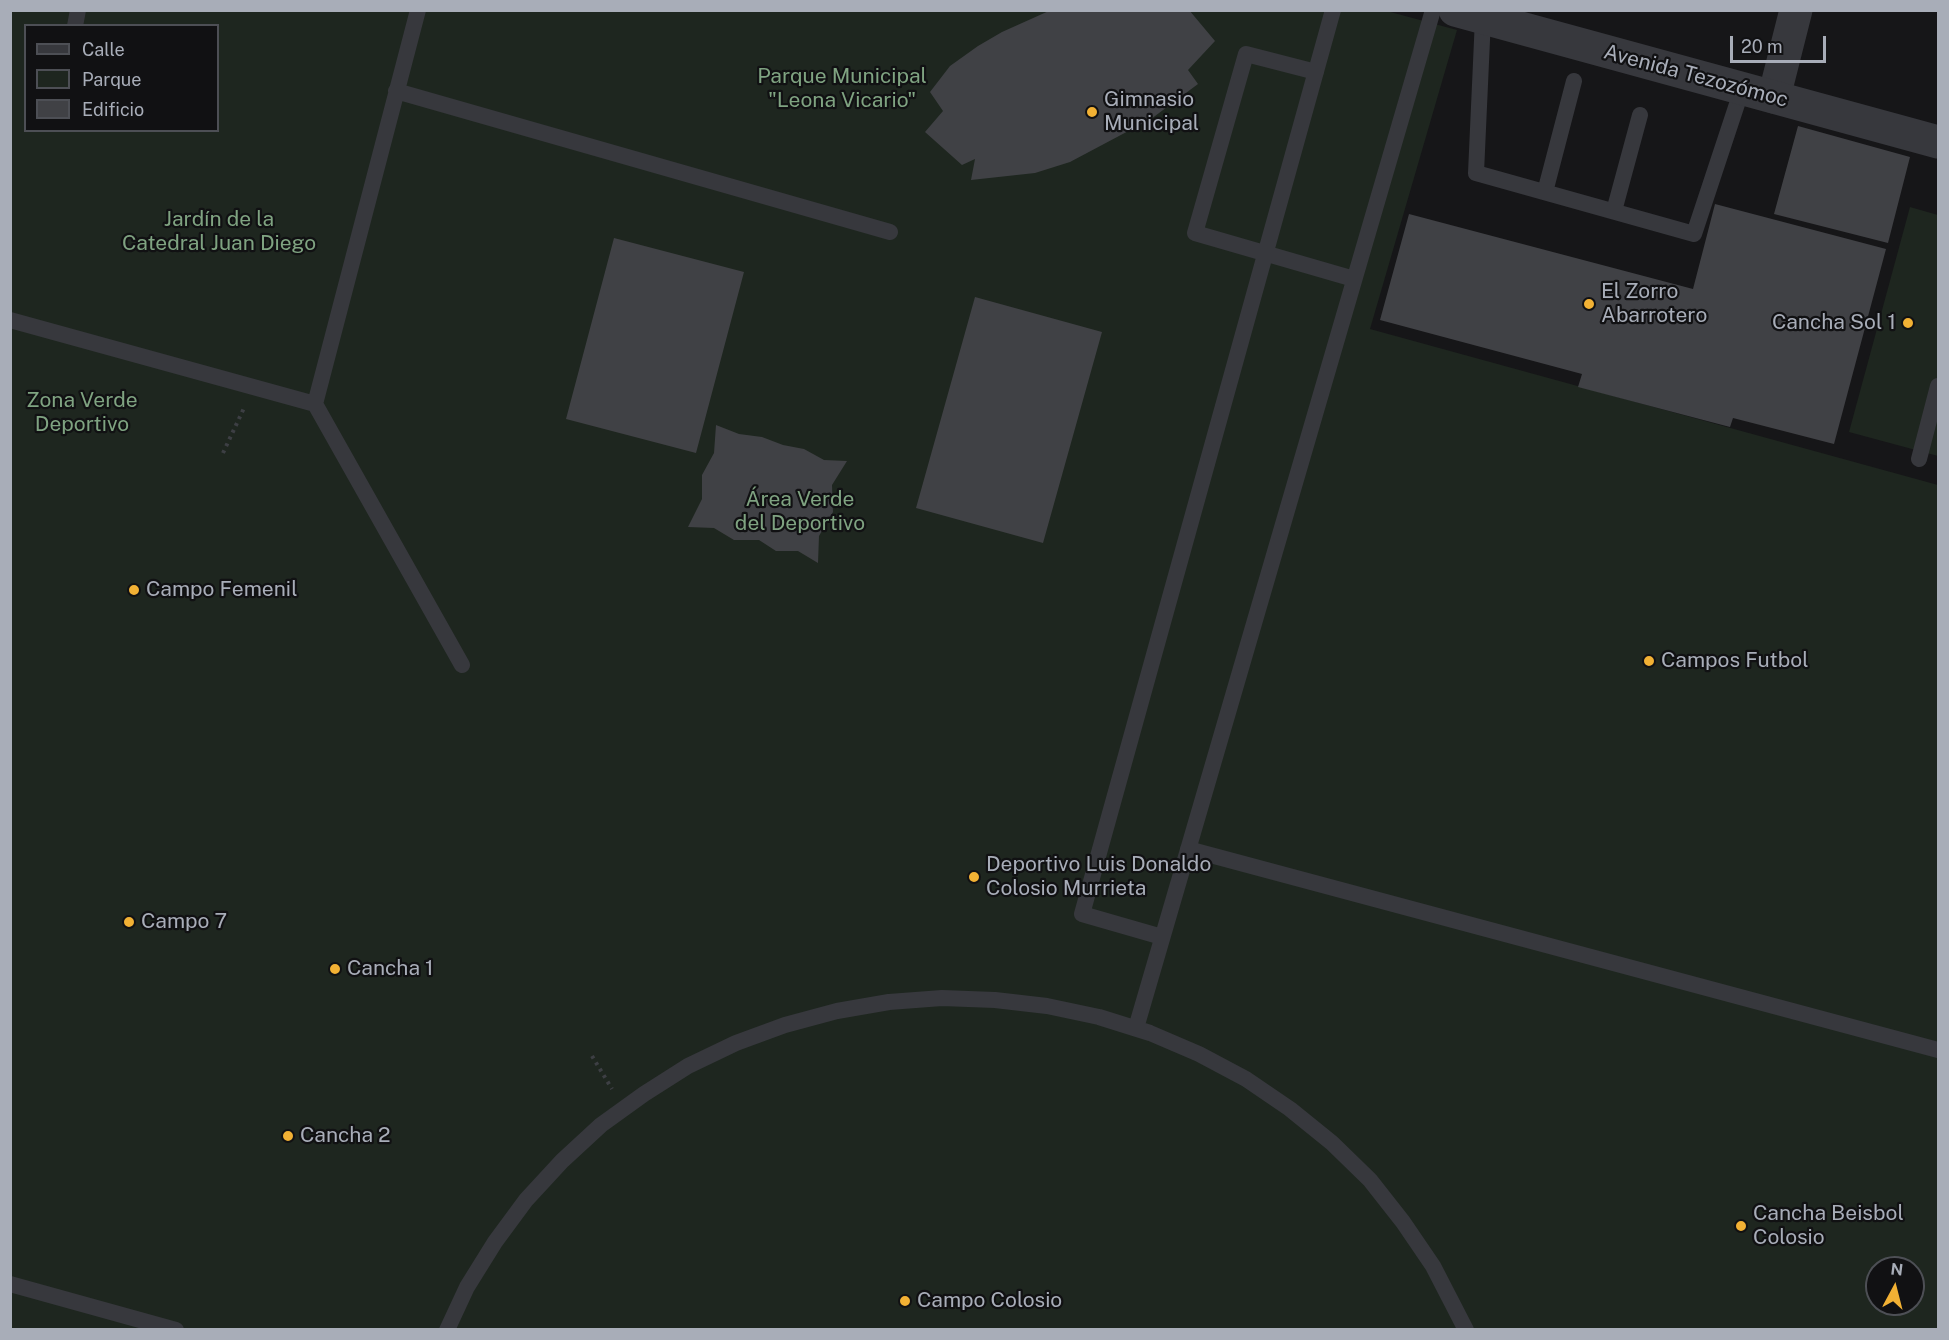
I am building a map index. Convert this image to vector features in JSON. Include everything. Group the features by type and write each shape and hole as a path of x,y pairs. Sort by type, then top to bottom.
{"street":[{"path":"1774,97 1796,10"},
{"name":"Avenida Tezozómoc","path":"1469,14 1938,142"}],"lane":[{"path":"418,10 315,404 462,665"},
{"path":"1162,938 1082,914 1333,10"},
{"path":"1136,1028 1433,10"},
{"path":"1469,14 1476,173 1694,234 1742,89"},
{"path":"1316,72 1246,54 1194,233 1354,279"},
{"path":"1545,192 1574,81"},
{"path":"396,91 890,232"},
{"path":"1614,211 1640,115"},
{"path":"10,320 315,404"},
{"path":"1919,459 1938,386"},
{"path":"1188,849 1938,1050"},
{"path":"447,1329 468,1287 495,1242 526,1200 562,1161 601,1125 623,1109 688,1066 736,1043 785,1025 837,1011 889,1002 942,998 1016,1002 1056,1007 1099,1017 1136,1028 1199,1054 1246,1079 1290,1109 1332,1143 1370,1180 1403,1222 1433,1266 1466,1329"},
{"path":"10,1284 176,1329"}],"path":[{"path":"223,453 253,387"},
{"path":"592,1056 623,1109"}],"green space":[{"name":"Deportivo Luis Donaldo Colosio Murrieta","path":"1383,10 1457,30 1370,329 1938,485 1938,1329 11,1329 10,11"},
{"name":"Cancha Sol 1","path":"1910,207 1938,215 1938,456 1849,432"}],"building":[{"path":"1051,10 1189,10 1215,41 1188,70 1198,84 1151,119 1070,162 1035,173 971,180 975,159 962,165 925,132 943,111 930,92 950,66 978,46 1002,32"},
{"path":"1798,126 1910,157 1888,243 1774,214"},
{"name":"El Zorro Abarrotero","path":"1715,204 1886,249 1834,444 1733,418 1730,427 1578,387 1582,374 1380,320 1409,214 1693,289"},
{"path":"614,238 744,272 696,453 566,419"},
{"path":"975,297 1102,332 1043,543 916,508"},
{"path":"716,425 739,434 762,437 783,445 804,449 824,460 847,461 832,485 833,512 819,536 818,563 798,551 776,551 759,540 734,540 714,528 688,527 702,499 702,475 714,453"}],"place":[{"name":"Gimnasio Municipal","path":"1092,112"},
{"name":"El Zorro Abarrotero","path":"1589,304"},
{"name":"Cancha Sol 1","path":"1908,323"},
{"name":"Campo Femenil","path":"134,590"},
{"name":"Campos Futbol","path":"1649,661"},
{"name":"Deportivo Luis Donaldo Colosio Murrieta","path":"974,877"},
{"name":"Campo 7","path":"129,922"},
{"name":"Cancha 1","path":"335,969"},
{"name":"Cancha 2","path":"288,1136"},
{"name":"Cancha Beisbol Colosio","path":"1741,1226"},
{"name":"Campo Colosio","path":"905,1301"}],"park label":[{"name":"Parque Municipal \"Leona Vicario\"","path":"842,89"},
{"name":"Jardín de la Catedral Juan Diego","path":"219,232"},
{"name":"Zona Verde Deportivo","path":"82,413"},
{"name":"Área Verde del Deportivo","path":"800,512"}]}
